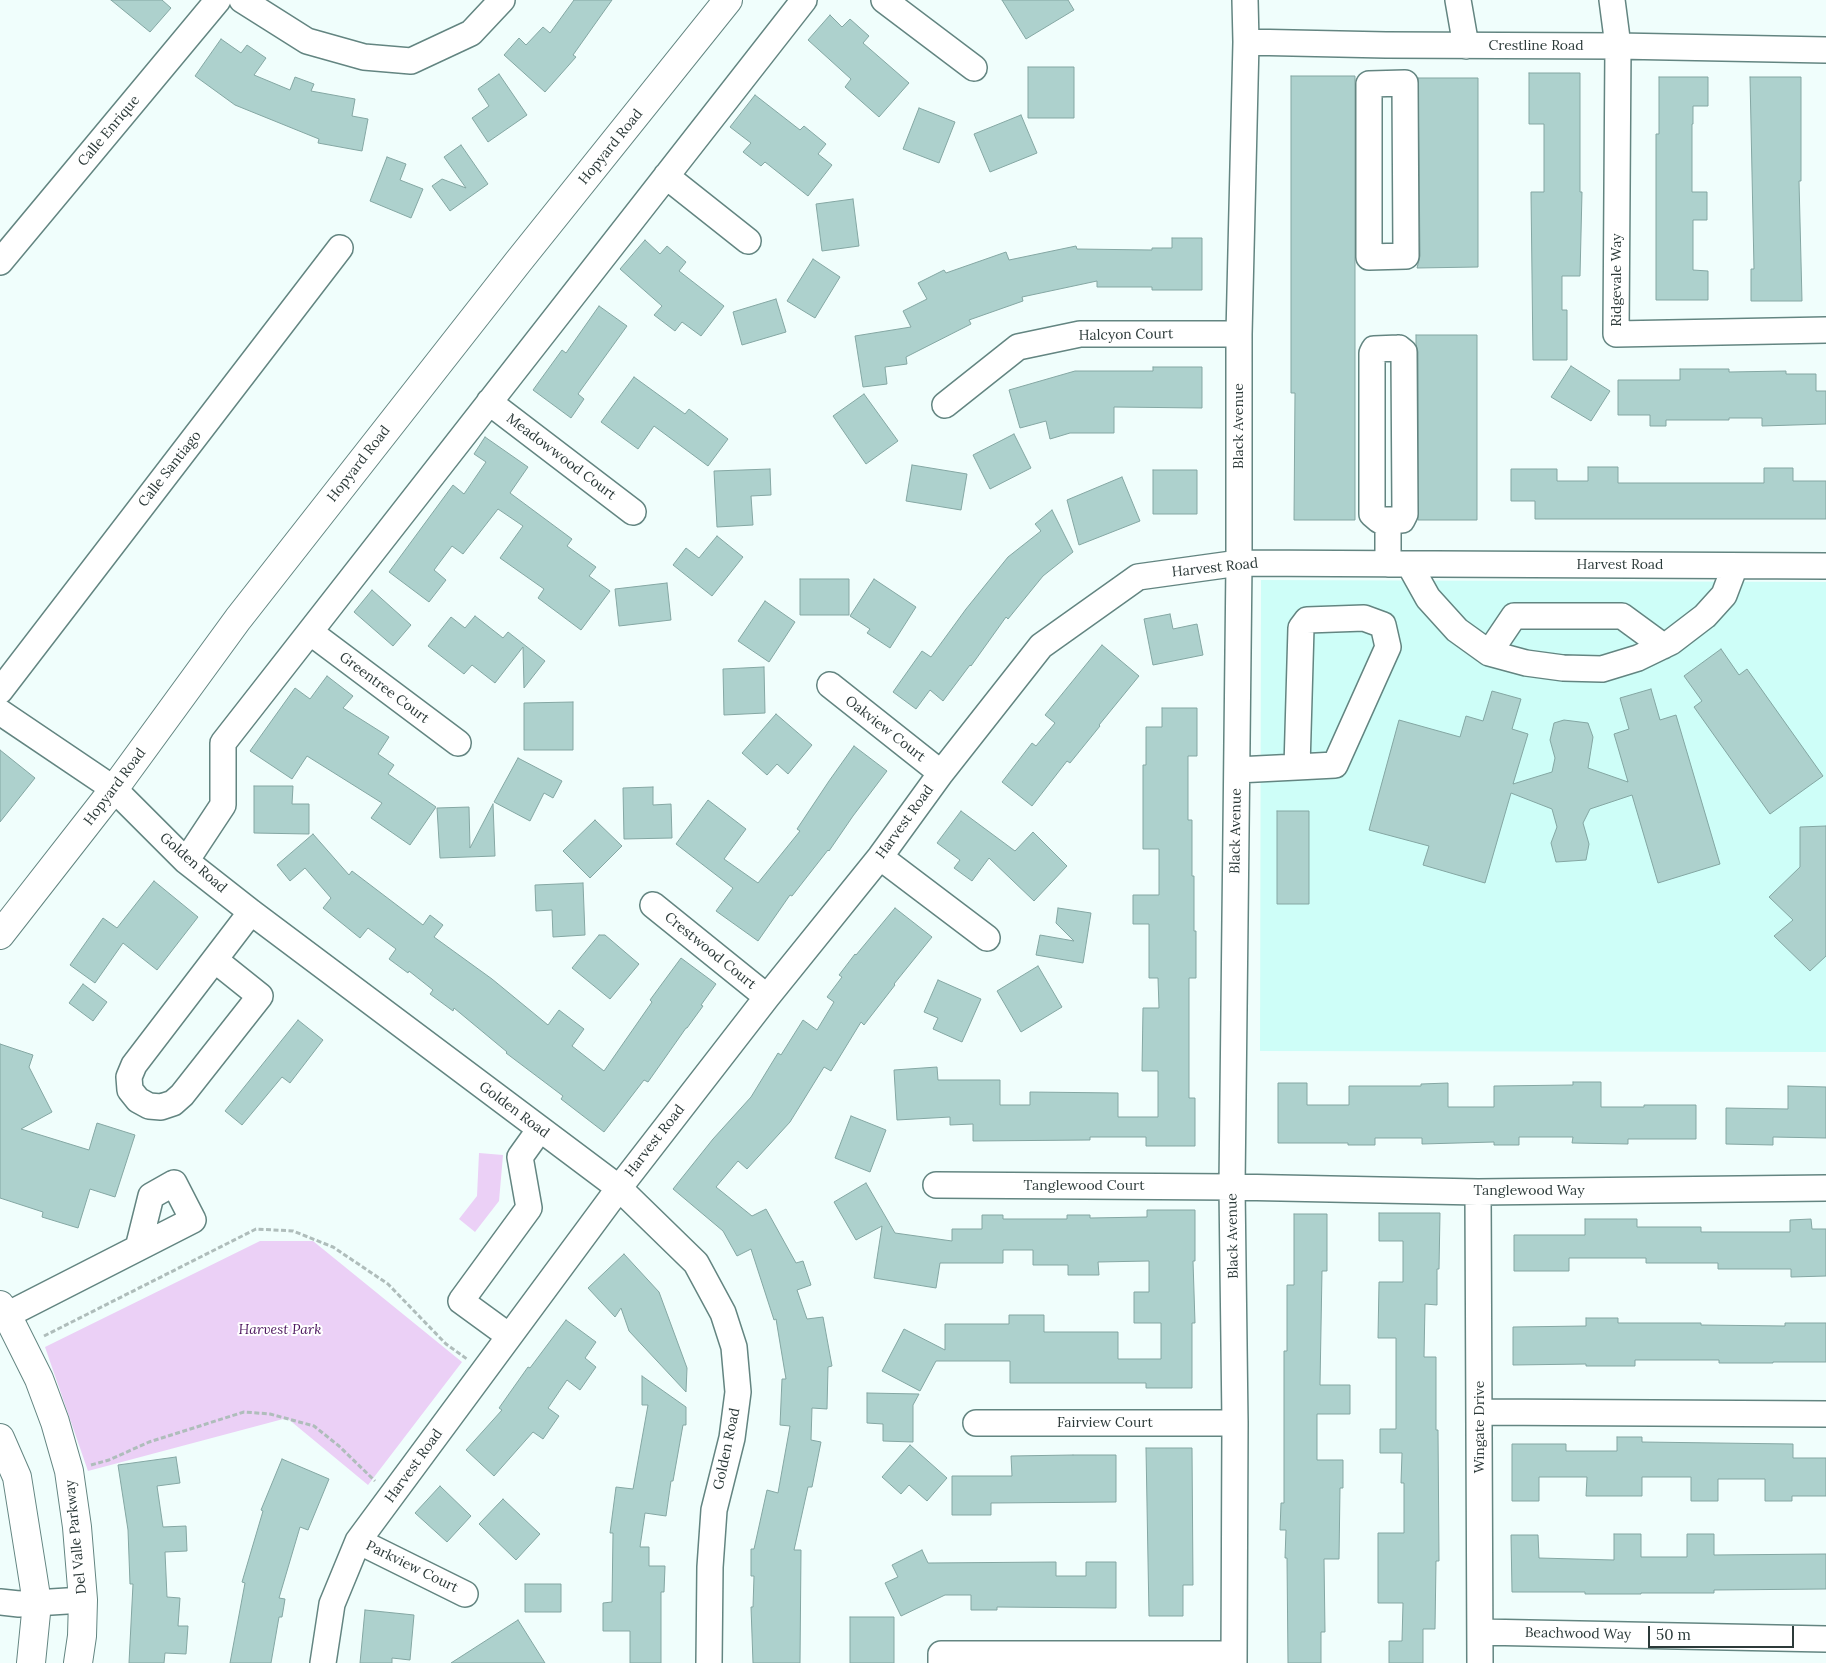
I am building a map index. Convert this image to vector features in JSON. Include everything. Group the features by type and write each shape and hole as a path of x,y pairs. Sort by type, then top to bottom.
{"main road":[{"name":"Hopyard Road","path":"0,936 114,789 238,619 518,262 728,0"},
{"name":"Del Valle Parkway","path":"4,1310 39,1379 55,1422 69,1471 77,1527 83,1600 82,1636 78,1663"},
{"path":"0,1438 18,1477 37,1602 30,1663"}],"street":[{"name":"Calle Enrique","path":"0,262 218,0"},
{"path":"242,0 307,41 364,58 411,60 471,33 502,0"},
{"path":"186,861 223,805 223,743 804,0"},
{"path":"884,0 974,68"},
{"name":"Black Avenue","path":"1234,1659 1235,1423 1232,1187 1239,563 1239,334 1246,42 1245,0"},
{"path":"1458,0 1466,46"},
{"path":"1612,0 1618,46"},
{"name":"Crestline Road","path":"1246,42 1826,50"},
{"path":"1386,45 1386,84"},
{"name":"Ridgevale Way","path":"1618,46 1616,334 1826,330"},
{"path":"1405,83 1406,256 1369,256 1369,84 1386,84 1405,83"},
{"path":"666,176 748,241"},
{"name":"Calle Santiago","path":"0,691 340,248"},
{"name":"Halcyon Court","path":"945,405 1018,347 1080,334 1239,334"},
{"path":"1399,348 1404,352 1405,514 1402,520 1388,520 1379,520 1372,514 1372,352 1374,349 1399,348"},
{"name":"Meadowwood Court","path":"489,402 633,512"},
{"path":"1388,520 1398,564 1457,630 1489,652 1536,664 1563,668 1602,669 1638,658 1671,642 1705,616 1724,595 1735,566"},
{"name":"Harvest Road","path":"324,1663 332,1604 358,1541 619,1188 767,997 880,857 941,773 1041,646 1138,577 1239,563 1826,566"},
{"path":"1489,652 1514,616 1622,616 1663,646"},
{"path":"1237,770 1297,768 1335,765 1388,647 1383,625 1364,618 1307,620 1300,628 1297,768"},
{"name":"Greentree Court","path":"310,632 458,743"},
{"name":"Oakview Court","path":"830,685 941,773"},
{"name":"Golden Road","path":"0,712 114,789 186,861 251,912 619,1188 696,1263 723,1313 734,1347 738,1392 732,1438 714,1510 710,1567 709,1663"},
{"path":"880,857 987,938"},
{"name":"Crestwood Court","path":"653,905 767,997"},
{"path":"215,960 260,996 174,1103 161,1107 149,1106 138,1100 130,1090 129,1077 134,1065 251,912"},
{"path":"509,1336 461,1301 529,1208 520,1157 540,1129"},
{"name":"Tanglewood Court","path":"936,1185 1232,1187"},
{"name":"Tanglewood Way","path":"1232,1187 1478,1192 1826,1188"},
{"name":"Wingate Drive","path":"1478,1192 1480,1663"},
{"path":"4,1310 138,1248"},
{"path":"1480,1412 1826,1414"},
{"name":"Fairview Court","path":"976,1423 1235,1423"},
{"name":"Parkview Court","path":"358,1541 465,1594"},
{"path":"0,1602 19,1604 83,1600"},
{"name":"Beachwood Way","path":"1480,1632 1826,1639"},
{"path":"941,1663 941,1654 1234,1659"}],"path":[{"path":"24,1348 54,1330 256,1229 293,1231 333,1247 388,1284 446,1344 484,1371"},
{"path":"69,1471 109,1460 149,1442 244,1412 270,1414 314,1426 339,1446 366,1474 392,1495"}],"shaded area":[{"path":"1261,580 1826,582 1826,1052 1260,1051"}],"green space":[{"path":"479,1153 503,1155 499,1201 475,1232 459,1219 477,1196"},
{"name":"Harvest Park","path":"260,1241 313,1241 462,1362 368,1485 287,1418 88,1471 45,1347"}],"building":[{"path":"111,0 162,0 171,8 150,32"},
{"path":"574,0 612,0 573,55 576,57 545,92 504,55 519,38 526,45 543,27 550,33"},
{"path":"1002,0 1068,0 1074,10 1026,39"},
{"path":"830,15 842,27 850,19 869,36 863,43 909,83 879,117 845,87 851,79 808,40"},
{"path":"221,39 241,53 247,45 266,58 254,75 290,90 295,77 314,84 311,91 355,99 352,116 368,119 362,151 318,143 319,139 235,105 195,76"},
{"path":"1028,67 1074,67 1074,118 1028,118"},
{"path":"1529,73 1580,73 1580,192 1582,192 1580,276 1562,276 1562,310 1567,310 1567,360 1533,360 1531,192 1544,192 1544,124 1529,124"},
{"path":"499,74 527,115 488,142 472,118 489,106 478,89"},
{"path":"1291,76 1355,76 1355,520 1294,520 1295,393 1291,393"},
{"path":"1659,77 1708,77 1708,106 1693,106 1692,192 1707,192 1707,220 1693,220 1693,270 1708,271 1708,300 1656,300 1656,134 1659,134"},
{"path":"1750,77 1801,77 1801,181 1799,181 1802,301 1751,301 1751,269 1754,269"},
{"path":"1418,78 1478,78 1478,267 1417,268 1420,256"},
{"path":"755,95 800,130 804,126 826,144 818,154 832,165 808,196 765,162 761,166 743,152 751,143 730,127"},
{"path":"919,108 955,122 939,163 903,149"},
{"path":"1021,115 1037,153 990,172 974,134"},
{"path":"461,145 488,184 450,211 432,186 442,179 466,188 444,157"},
{"path":"387,157 406,164 400,180 423,189 411,218 370,201"},
{"path":"853,199 859,246 822,251 816,204"},
{"path":"1172,238 1202,238 1202,290 1152,290 1152,287 1097,287 1097,281 1022,297 1023,301 969,320 971,324 906,357 907,364 885,367 887,384 863,387 855,336 911,327 903,311 927,299 918,283 944,270 946,273 1006,252 1009,260 1076,246 1077,249 1152,250 1152,248 1172,248"},
{"path":"645,240 660,254 667,246 686,262 679,271 724,306 701,336 682,322 675,331 654,315 662,306 620,269"},
{"path":"813,259 840,277 815,318 787,301"},
{"path":"776,299 786,332 742,345 733,312"},
{"path":"599,306 627,326 578,394 584,399 571,418 533,390 562,350 566,353"},
{"path":"1416,335 1477,335 1477,520 1418,520 1418,352"},
{"path":"1571,366 1610,391 1591,421 1551,397"},
{"path":"1153,367 1202,367 1202,408 1114,407 1114,433 1070,433 1050,439 1046,421 1020,428 1009,390 1075,371 1153,371"},
{"path":"1680,369 1729,369 1729,372 1786,371 1786,374 1816,374 1816,391 1826,391 1826,424 1762,426 1762,418 1729,418 1729,420 1666,420 1666,426 1650,426 1650,415 1618,415 1618,380 1680,380"},
{"path":"634,377 685,414 689,409 728,439 708,466 654,426 638,449 601,422"},
{"path":"864,394 898,441 866,464 833,416"},
{"path":"1014,434 1031,468 990,489 973,455"},
{"path":"485,437 528,467 510,493 572,539 567,546 596,567 589,576 610,591 581,630 538,598 544,589 500,558 523,526 498,509 463,554 452,546 434,570 446,580 429,602 389,572 453,485 464,494 486,462 474,454"},
{"path":"912,465 967,474 961,510 906,501"},
{"path":"1588,467 1618,467 1618,483 1764,483 1764,468 1793,468 1793,481 1826,481 1826,519 1535,519 1535,501 1511,501 1511,469 1557,469 1557,481 1588,481"},
{"path":"770,469 771,495 751,496 753,525 717,527 714,471"},
{"path":"1153,470 1197,470 1197,514 1153,514"},
{"path":"1122,477 1140,521 1079,545 1067,500"},
{"path":"1052,510 1073,552 1043,576 1008,619 1006,617 943,701 930,690 916,709 893,692 922,651 931,657 966,609 1008,557 1041,531 1035,524"},
{"path":"717,536 743,557 712,596 673,565 686,548 699,558"},
{"path":"800,579 849,579 849,615 800,615"},
{"path":"874,579 916,607 890,648 867,633 870,629 850,616"},
{"path":"667,583 671,620 619,626 615,589"},
{"path":"372,590 411,625 393,646 354,612"},
{"path":"765,601 795,622 769,662 738,641"},
{"path":"1170,614 1173,629 1197,624 1203,655 1153,665 1144,619"},
{"path":"475,616 503,638 508,632 545,661 524,688 523,647 495,683 472,665 464,674 428,646 451,617 465,628"},
{"path":"1102,645 1139,676 1070,763 1067,761 1032,806 1002,782 1032,743 1036,746 1055,723 1045,715"},
{"path":"1721,649 1739,675 1747,669 1823,776 1770,814 1694,707 1702,701 1684,676"},
{"path":"764,667 765,713 724,715 723,669"},
{"path":"327,676 353,696 343,708 389,737 378,754 394,765 388,774 436,807 410,845 371,818 382,803 307,756 292,779 250,751 295,688 310,699"},
{"path":"1651,689 1660,720 1676,715 1720,864 1658,883 1632,795 1590,809 1583,823 1589,844 1586,860 1556,862 1551,843 1557,827 1552,809 1511,793 1485,883 1423,865 1429,846 1369,830 1399,720 1460,737 1466,716 1483,721 1492,691 1521,699 1512,729 1528,734 1513,784 1552,772 1555,758 1550,740 1554,723 1564,720 1588,723 1593,737 1588,768 1628,782 1614,734 1629,729 1620,698"},
{"path":"573,702 573,750 524,750 524,703"},
{"path":"1162,708 1197,708 1197,756 1188,756 1188,820 1192,820 1192,876 1194,876 1194,931 1196,931 1196,978 1189,978 1189,1098 1195,1098 1195,1146 1146,1146 1146,1137 1090,1137 1090,1140 973,1141 973,1124 950,1125 950,1117 897,1120 894,1070 937,1067 938,1080 1000,1080 1000,1105 1030,1105 1030,1092 1118,1093 1118,1117 1158,1117 1158,1071 1142,1071 1143,1008 1159,1008 1158,978 1149,978 1149,924 1133,924 1133,895 1159,895 1159,849 1143,849 1143,765 1146,765 1146,727 1162,727"},
{"path":"776,714 812,745 788,774 777,764 767,775 742,753"},
{"path":"854,746 887,771 829,851 792,896 790,895 758,941 716,911 733,888 676,844 708,800 746,829 724,859 758,883 800,831 797,829"},
{"path":"0,750 35,778 0,822"},
{"path":"518,758 562,781 553,798 544,793 530,821 494,802"},
{"path":"254,786 293,786 292,804 309,804 309,834 254,833"},
{"path":"653,787 653,805 671,804 672,838 624,839 623,788"},
{"path":"493,804 495,856 440,858 437,808 469,807 470,848"},
{"path":"961,811 1015,851 1033,832 1067,866 1034,901 989,858 972,881 954,868 960,860 937,843"},
{"path":"1277,811 1309,811 1309,904 1277,904"},
{"path":"595,820 622,846 590,878 563,851"},
{"path":"1826,826 1826,956 1810,971 1774,936 1793,920 1769,897 1800,867 1800,827"},
{"path":"313,834 349,875 352,871 423,925 430,915 443,925 434,937 492,979 548,1025 559,1010 584,1029 572,1046 604,1071 652,1002 650,1000 681,958 716,984 701,1005 703,1006 648,1082 644,1080 604,1132 561,1099 563,1096 506,1053 454,1008 453,1011 430,994 433,990 409,971 408,973 389,959 396,949 368,928 360,938 323,908 331,898 305,868 290,881 277,865"},
{"path":"154,881 198,917 157,970 123,943 95,983 70,965 103,918 117,928"},
{"path":"583,883 585,935 553,937 552,910 536,911 535,885"},
{"path":"895,908 932,937 864,1025 861,1022 831,1071 824,1067 790,1122 747,1169 738,1161 716,1187 752,1216 766,1209 796,1263 803,1261 811,1285 797,1290 807,1319 823,1317 832,1366 828,1367 827,1409 812,1408 811,1440 821,1442 812,1487 808,1487 794,1550 801,1550 800,1663 753,1663 751,1607 753,1607 754,1576 751,1576 751,1549 754,1549 767,1490 778,1493 790,1426 780,1425 782,1379 786,1379 776,1319 774,1320 751,1249 737,1256 723,1231 673,1189 713,1139 751,1097 778,1053 781,1055 803,1020 817,1030 834,1002 827,997 842,977 839,975"},
{"path":"1058,908 1091,913 1083,963 1036,955 1040,935 1074,941 1056,923"},
{"path":"599,935 605,935 639,964 610,999 572,968"},
{"path":"1038,966 1062,1007 1021,1032 997,991"},
{"path":"938,980 981,999 962,1042 933,1029 938,1018 924,1012"},
{"path":"83,984 107,1002 93,1021 69,1003"},
{"path":"298,1020 323,1040 290,1083 282,1077 242,1125 225,1111"},
{"path":"0,1044 33,1055 29,1067 52,1112 21,1129 89,1150 97,1123 135,1135 115,1197 90,1189 78,1228 42,1217 43,1212 0,1198"},
{"path":"1573,1082 1601,1082 1601,1107 1696,1105 1696,1139 1628,1139 1628,1144 1572,1143 1573,1137 1519,1137 1519,1145 1494,1145 1494,1142 1422,1144 1422,1138 1375,1138 1375,1145 1278,1143 1278,1083 1307,1083 1307,1105 1349,1105 1349,1086 1421,1086 1421,1084 1448,1083 1448,1107 1494,1107 1494,1086 1573,1085"},
{"path":"1788,1086 1826,1087 1826,1138 1773,1137 1773,1145 1726,1144 1726,1108 1788,1109"},
{"path":"851,1116 886,1130 870,1172 835,1158"},
{"path":"866,1183 895,1233 952,1241 952,1229 982,1229 982,1215 1003,1215 1003,1219 1067,1219 1067,1215 1090,1215 1090,1218 1147,1217 1147,1210 1195,1210 1195,1261 1193,1261 1195,1323 1192,1323 1192,1388 1146,1388 1146,1383 1010,1383 1010,1361 936,1361 920,1391 882,1371 904,1329 945,1350 945,1324 1009,1324 1009,1315 1044,1315 1044,1332 1118,1332 1118,1359 1161,1359 1161,1323 1134,1323 1134,1292 1149,1292 1149,1261 1098,1262 1099,1275 1068,1275 1068,1265 1033,1265 1033,1250 1003,1250 1003,1263 940,1263 936,1288 874,1278 882,1226 856,1240 834,1202"},
{"path":"1379,1213 1440,1213 1437,1305 1425,1304 1424,1357 1436,1357 1439,1561 1436,1561 1435,1629 1423,1629 1423,1663 1389,1663 1389,1641 1402,1641 1403,1603 1378,1603 1378,1533 1404,1533 1404,1483 1401,1483 1402,1453 1380,1453 1380,1429 1396,1429 1396,1338 1378,1338 1379,1282 1403,1282 1403,1241 1379,1241"},
{"path":"1294,1214 1327,1214 1327,1271 1322,1271 1320,1385 1350,1385 1350,1414 1317,1414 1317,1460 1343,1460 1343,1488 1340,1488 1339,1559 1324,1559 1325,1632 1321,1632 1321,1663 1288,1663 1286,1530 1280,1530 1281,1503 1284,1503 1284,1351 1287,1351 1287,1285 1294,1285"},
{"path":"1585,1219 1637,1219 1637,1227 1701,1227 1701,1232 1790,1232 1790,1220 1811,1219 1812,1229 1826,1229 1826,1276 1791,1277 1791,1269 1718,1269 1718,1263 1646,1263 1646,1258 1569,1258 1569,1271 1514,1271 1514,1235 1585,1235"},
{"path":"624,1254 659,1292 687,1368 686,1392 629,1331 621,1308 615,1317 588,1288"},
{"path":"1586,1318 1618,1318 1618,1323 1701,1323 1701,1325 1785,1326 1785,1323 1826,1323 1826,1362 1719,1363 1719,1360 1635,1360 1635,1366 1586,1366 1586,1364 1513,1365 1513,1327 1586,1326"},
{"path":"566,1320 596,1342 585,1358 596,1367 580,1390 567,1380 548,1408 559,1416 543,1439 533,1432 494,1476 466,1450 502,1410 499,1408 528,1367 530,1368"},
{"path":"642,1376 686,1407 686,1425 683,1425 673,1481 671,1481 666,1516 645,1513 640,1547 649,1547 649,1566 665,1566 664,1592 661,1592 661,1663 630,1663 630,1631 603,1631 603,1603 612,1602 613,1533 610,1533 616,1487 633,1489 648,1405 642,1405"},
{"path":"867,1393 919,1394 913,1405 913,1442 883,1441 883,1424 867,1423"},
{"path":"1617,1437 1642,1437 1642,1442 1793,1444 1793,1458 1826,1458 1826,1496 1792,1496 1792,1501 1765,1501 1765,1479 1718,1479 1718,1501 1691,1501 1691,1477 1642,1477 1642,1496 1586,1496 1587,1477 1539,1477 1539,1501 1512,1501 1512,1444 1566,1444 1566,1451 1617,1451"},
{"path":"910,1445 947,1478 927,1501 909,1485 901,1494 882,1477"},
{"path":"1146,1448 1192,1448 1193,1585 1183,1585 1183,1616 1149,1616"},
{"path":"1116,1455 1116,1502 991,1503 991,1515 952,1515 952,1476 1012,1476 1011,1456"},
{"path":"176,1457 180,1483 157,1486 163,1527 186,1526 187,1551 165,1552 167,1597 180,1598 178,1626 188,1626 186,1654 165,1653 164,1663 129,1663 133,1584 130,1584 128,1530 118,1465"},
{"path":"282,1459 329,1479 308,1530 300,1527 279,1598 285,1599 282,1617 279,1617 271,1663 230,1663 245,1583 242,1582 263,1511 261,1510"},
{"path":"440,1486 471,1516 447,1542 415,1513"},
{"path":"503,1499 540,1534 516,1560 479,1524"},
{"path":"1614,1534 1641,1534 1641,1557 1687,1557 1687,1534 1714,1534 1714,1555 1826,1554 1826,1589 1714,1590 1714,1593 1641,1594 1512,1592 1511,1535 1538,1535 1539,1558 1614,1560"},
{"path":"922,1550 928,1563 1056,1562 1056,1576 1086,1576 1086,1562 1116,1562 1116,1608 997,1607 997,1610 971,1610 971,1595 945,1595 901,1616 885,1583 898,1577 892,1565"},
{"path":"525,1584 561,1584 561,1612 525,1612"},
{"path":"365,1610 414,1615 410,1660 392,1658 392,1663 360,1663"},
{"path":"850,1617 894,1617 894,1663 850,1663"},
{"path":"518,1620 545,1663 451,1663"}]}
